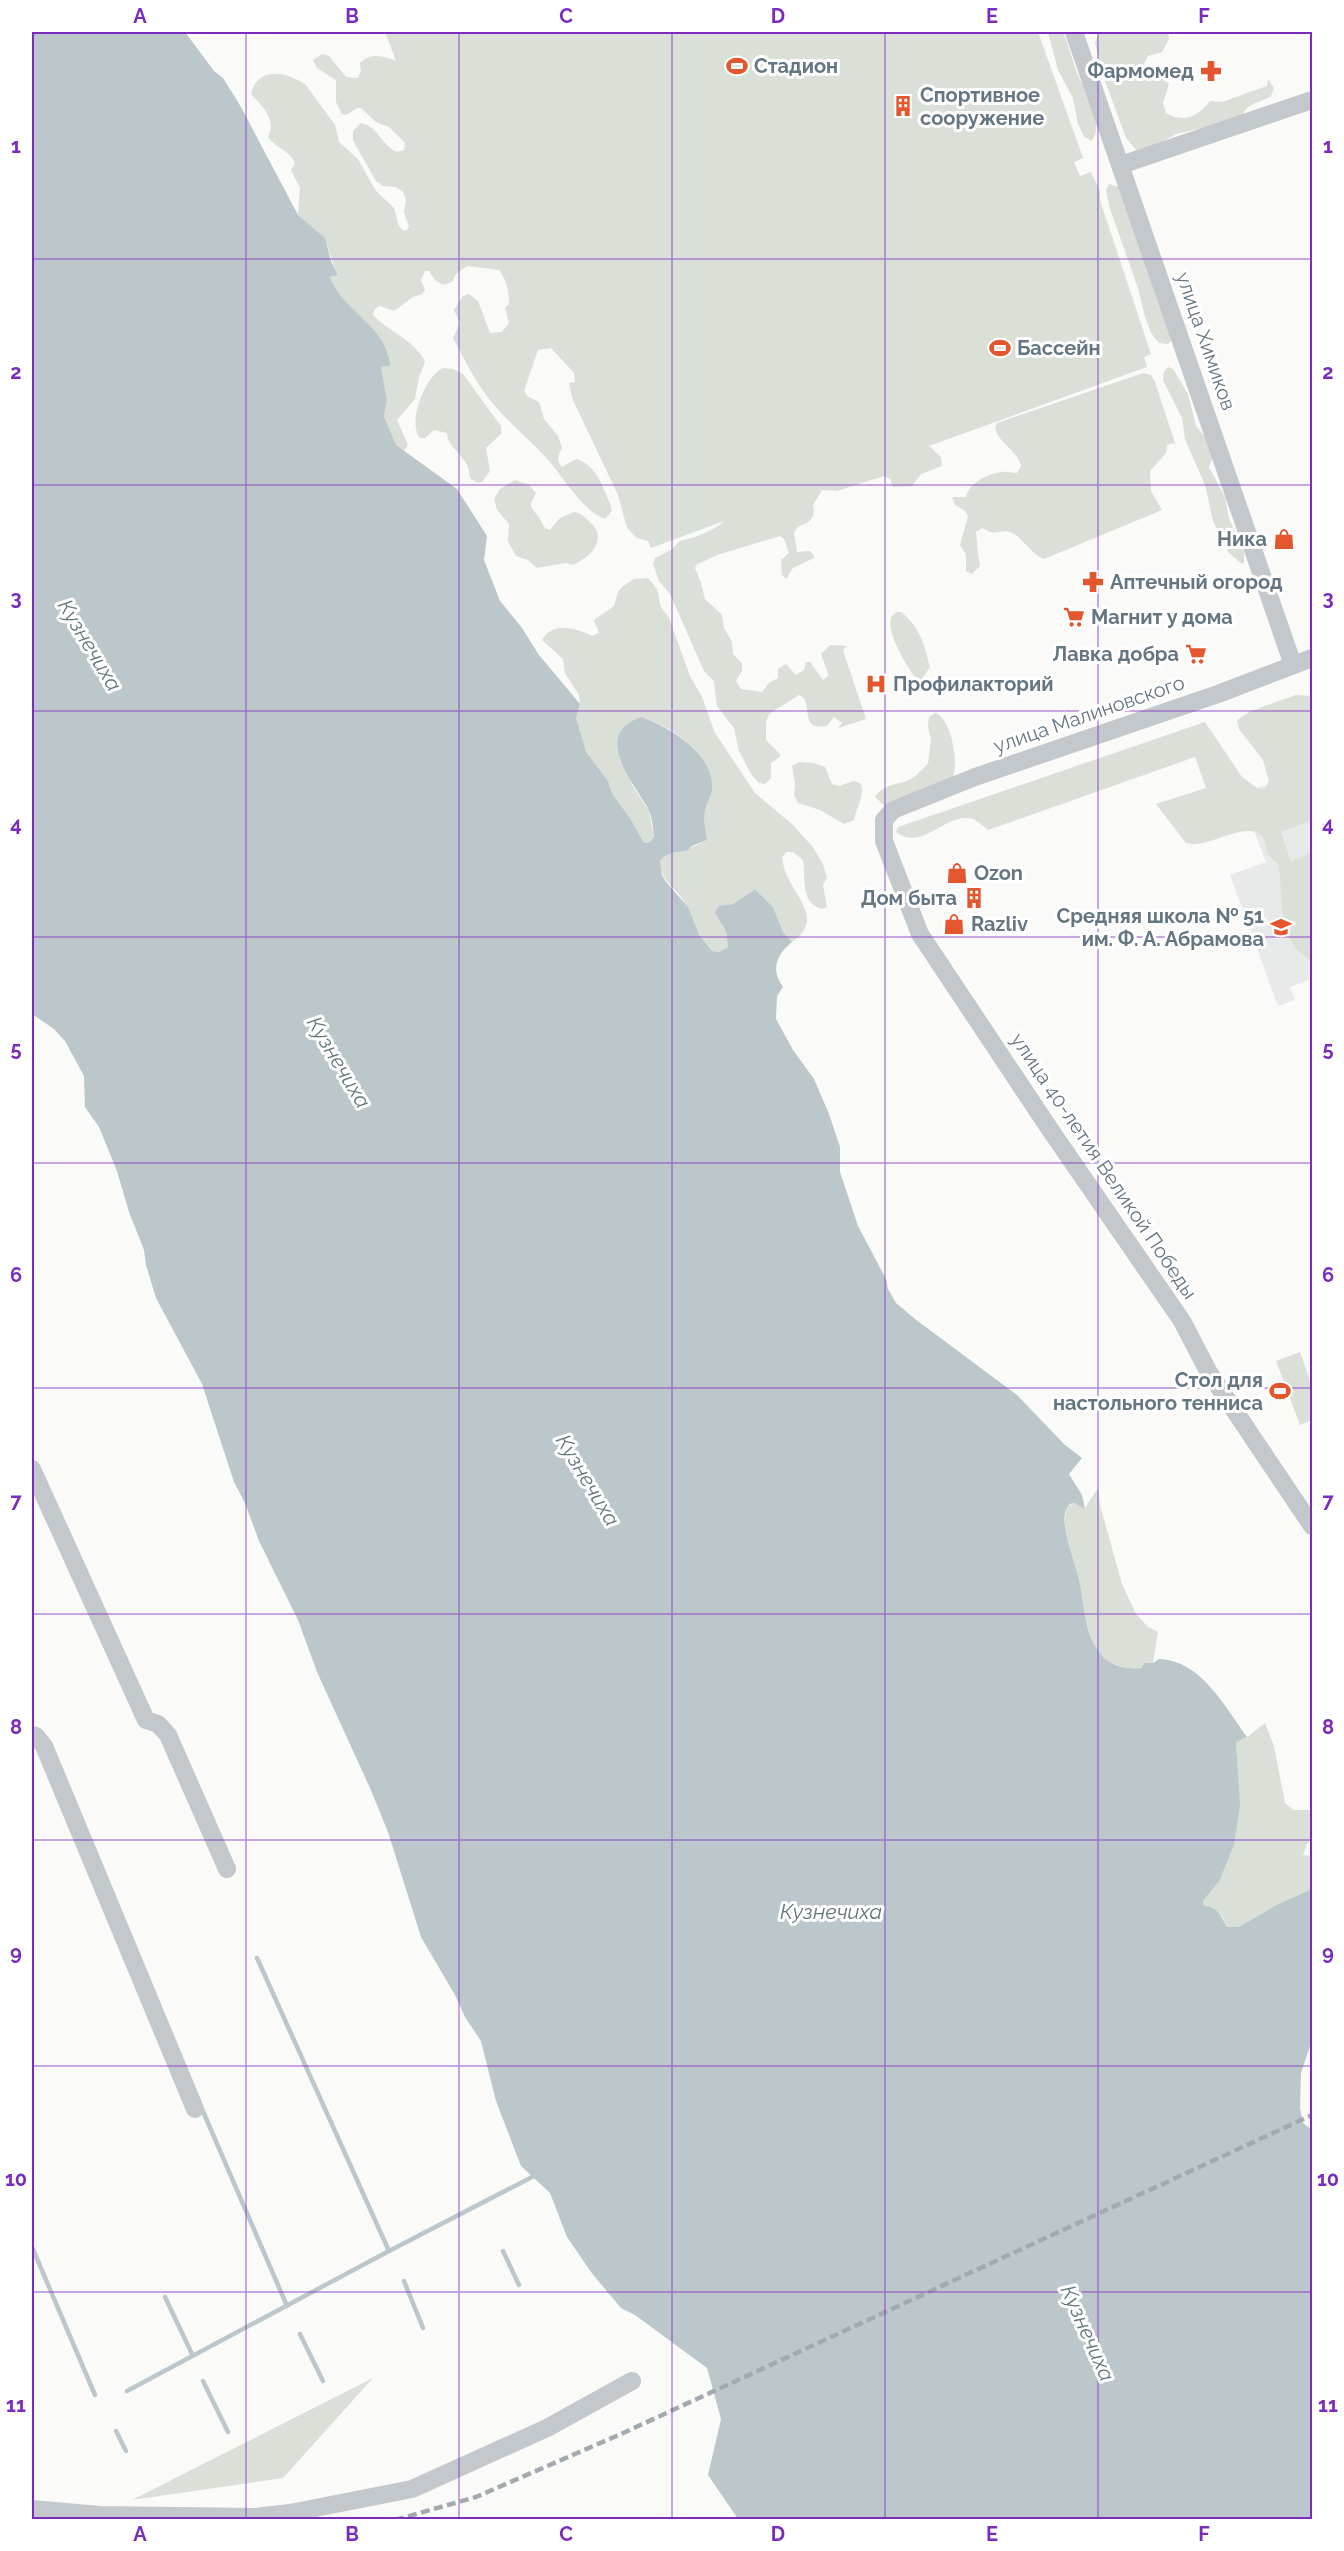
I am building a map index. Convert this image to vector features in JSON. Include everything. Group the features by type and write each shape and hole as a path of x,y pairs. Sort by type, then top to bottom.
{"street":[{"name":"улица Химиков","path":"1074,32 1293,665"},
{"path":"1121,165 1312,100"},
{"name":"улица Малиновского","path":"884,820 893,810 975,777 1218,694 1312,658"},
{"name":"улица 40-летия Великой Победы","path":"884,820 884,841 920,934 1049,1128 1182,1321 1208,1371 1312,1526"},
{"path":"32,1468 146,1720 158,1724 168,1735 227,1869"},
{"path":"32,1735 36,1736 44,1746 195,2109"},
{"path":"32,2509 100,2515 255,2517 290,2513 412,2489 547,2428 633,2381"}],"shaded area":[{"path":"385,32 1038,32 1083,158 1074,162 1080,176 1091,172 1100,191 1100,200 1151,354 1144,357 1147,367 929,446 941,457 942,466 921,474 912,486 893,487 890,479 884,476 837,491 822,490 813,505 814,513 811,519 794,532 797,552 810,551 814,558 793,568 786,579 782,575 781,560 789,553 784,539 780,536 717,555 696,565 705,599 722,615 724,628 732,642 733,654 742,663 742,671 736,681 741,689 762,692 769,683 778,678 778,669 786,664 796,675 804,670 806,662 810,662 823,680 828,673 821,654 830,645 847,646 843,650 866,719 838,728 842,723 834,717 827,726 819,727 811,723 804,698 799,695 769,714 766,722 766,740 780,754 780,757 771,763 771,778 765,784 759,783 751,774 739,751 734,728 717,706 714,681 704,671 670,594 659,581 653,564 655,558 671,550 680,541 698,536 724,521 651,548 648,541 637,538 627,528 618,495 572,398 569,383 575,382 574,373 551,348 538,350 524,391 527,396 539,402 544,419 558,436 562,448 558,460 560,465 562,467 576,459 589,466 598,478 612,511 605,519 596,515 579,499 542,453 495,406 474,377 453,338 460,323 454,310 463,296 469,294 478,301 490,333 502,332 509,323 505,308 509,304 508,290 499,270 467,266 456,274 452,282 443,285 435,280 429,271 425,271 421,280 425,290 422,294 413,297 394,311 380,306 374,310 373,315 415,348 425,362 419,377 415,399 397,420 408,445 403,452 396,445 384,416 387,400 381,367 389,366 387,352 373,329 336,289 330,277 338,275 325,241 298,215 300,188 291,170 295,163 268,137 271,124 267,113 251,94 260,79 267,75 283,74 306,85 335,125 339,142 358,159 376,191 394,208 399,226 404,231 407,230 409,227 404,212 406,200 403,192 396,187 383,186 376,181 353,140 353,131 361,123 367,125 397,152 404,150 405,143 389,127 376,122 361,108 346,115 342,114 336,102 336,80 317,68 313,60 322,54 329,56 346,77 357,78 361,72 360,63 368,57 382,57 396,61"},
{"path":"1048,32 1063,32 1065,36 1095,115 1095,134 1091,141 1084,136 1078,124 1073,98 1058,70"},
{"path":"1099,32 1168,32 1169,39 1162,52 1148,56 1144,64 1169,84 1163,103 1166,113 1179,118 1191,117 1201,111 1210,101 1222,102 1267,86 1268,79 1274,88 1271,96 1249,106 1241,119 1176,134 1152,148 1138,152 1126,138 1102,73 1095,43"},
{"path":"1109,184 1119,187 1172,333 1168,344 1159,343 1151,333 1145,317 1138,288 1109,206 1106,190"},
{"path":"1168,367 1173,369 1188,394 1196,426 1208,441 1213,457 1209,467 1225,497 1229,518 1244,553 1242,564 1228,552 1213,521 1205,485 1185,439 1182,418 1163,380 1164,372"},
{"path":"443,368 453,369 463,374 501,426 501,434 486,448 490,471 482,482 478,483 471,479 467,465 452,446 447,433 434,430 425,438 420,438 417,431 417,411 424,389 436,373"},
{"path":"1143,373 1151,375 1155,382 1176,446 1174,443 1167,445 1166,453 1150,471 1151,491 1162,510 1044,559 1014,534 1006,531 995,533 982,528 976,532 980,566 972,574 966,571 966,554 960,545 968,516 964,510 955,505 952,497 966,497 971,487 980,480 1002,472 1017,473 1021,466 1019,460 997,433 995,427 997,423"},
{"path":"515,480 529,485 536,493 531,507 546,528 550,530 560,518 574,512 581,514 590,522 598,535 591,553 572,565 566,563 537,568 528,560 516,556 508,541 509,524 497,510 494,499 500,489"},
{"path":"648,578 657,589 661,607 669,618 690,676 702,697 715,733 755,793 793,825 812,846 823,864 827,878 823,885 827,907 821,909 810,901 807,895 803,860 793,852 787,852 782,857 786,875 803,904 807,920 801,935 792,942 783,932 773,907 755,889 733,904 726,905 722,926 726,932 728,947 719,952 712,951 697,932 684,901 664,877 660,861 663,857 707,840 704,815 712,790 711,776 699,753 689,743 666,728 642,717 622,729 632,785 649,811 654,837 650,842 644,843 630,818 613,795 608,781 590,759 583,746 576,718 580,704 579,695 565,673 563,659 542,640 552,630 558,628 572,629 592,636 599,633 594,620 614,606 622,587 634,579"},
{"path":"901,612 913,624 926,651 930,667 919,683 899,652 892,633 891,617"},
{"path":"1296,695 1312,696 1312,820 1281,832 1291,862 1312,852 1312,961 1300,953 1287,931 1282,905 1279,865 1267,853 1262,836 1252,831 1243,831 1203,843 1186,843 1156,804 1206,788 1195,757 988,830 973,819 963,818 915,838 896,832 898,827 1205,722 1242,777 1257,788 1265,789 1269,781 1263,760 1239,729 1237,720 1251,711"},
{"path":"935,713 941,716 946,723 953,742 955,763 952,779 885,806 875,797 879,792 886,787 912,779 928,764 931,740 929,717"},
{"path":"799,762 814,763 825,767 832,784 839,786 854,781 861,784 861,798 854,820 844,824 820,810 798,803 794,795 795,783 792,766"},
{"name":"Средняя школа № 51 им. Ф. А. Абрамова","path":"1312,769 1312,979 1290,987 1295,1000 1278,1006 1230,875 1266,862 1240,794"},
{"path":"1300,1352 1312,1386 1312,1420 1300,1425 1276,1361"},
{"path":"1098,1488 1100,1505 1122,1584 1136,1614 1148,1627 1158,1632 1153,1663 1140,1668 1127,1668 1104,1659 1098,1653 1089,1634 1079,1580 1066,1534 1065,1516 1067,1507 1074,1503 1085,1508"},
{"path":"1265,1723 1274,1746 1285,1803 1293,1810 1312,1810 1312,1839 1307,1844 1303,1855 1312,1856 1312,1889 1278,1904 1239,1927 1227,1927 1222,1916 1204,1906 1203,1901 1220,1880 1234,1845 1239,1805 1236,1741 1247,1737"},
{"path":"373,2378 283,2478 132,2500"}],"water":[{"name":"Кузнечиха","path":"32,32 185,32 214,71 223,78 241,107 298,215 325,238 331,261 338,275 330,277 336,289 382,340 390,366 381,367 387,400 384,416 396,445 457,489 487,536 484,560 500,601 522,628 539,655 580,704 576,718 586,752 608,781 613,795 630,818 644,843 650,842 654,837 652,820 625,770 618,745 620,733 627,724 642,717 665,728 689,744 706,765 711,777 712,790 704,815 707,840 688,850 663,858 660,861 662,875 688,907 699,935 712,951 719,952 728,947 726,932 715,912 719,906 733,904 755,889 773,907 783,932 792,942 782,952 777,962 777,974 783,987 777,996 776,1019 793,1050 814,1079 829,1114 840,1147 840,1172 858,1226 886,1279 888,1289 896,1303 1017,1395 1064,1444 1082,1458 1069,1474 1082,1495 1085,1509 1074,1503 1070,1504 1066,1511 1065,1523 1088,1628 1096,1648 1106,1659 1125,1668 1141,1668 1145,1663 1153,1663 1159,1659 1174,1661 1187,1667 1200,1676 1221,1699 1247,1737 1236,1742 1240,1805 1234,1845 1220,1880 1203,1901 1204,1906 1213,1908 1218,1913 1227,1927 1239,1927 1278,1904 1312,1889 1312,2040 1301,2073 1300,2108 1303,2123 1312,2130 1312,2519 738,2519 708,2475 721,2419 707,2368 635,2315 621,2308 591,2272 567,2237 550,2193 521,2166 496,2101 481,2041 465,2017 455,1995 421,1937 388,1832 370,1788 317,1672 298,1620 259,1541 245,1503 234,1482 202,1384 156,1298 144,1250 129,1212 117,1171 99,1127 85,1107 84,1076 65,1041 54,1029 32,1014"}],"waterway":[{"path":"257,1958 389,2251"},
{"path":"202,2109 287,2306"},
{"path":"127,2391 532,2177"},
{"path":"32,2247 95,2395"},
{"path":"503,2251 519,2285"},
{"path":"404,2281 423,2328"},
{"path":"165,2297 192,2354"},
{"path":"300,2334 323,2381"},
{"path":"203,2381 228,2432"},
{"path":"116,2431 126,2451"}],"railway":[{"path":"395,2520 476,2497 621,2434 1312,2115"}],"place":[{"name":"Стадион","path":"737,66"},
{"name":"Фармомед","path":"1211,71"},
{"name":"Спортивное сооружение","path":"903,106"},
{"name":"Бассейн","path":"1000,348"},
{"name":"Ника","path":"1284,539"},
{"name":"Аптечный огород","path":"1093,582"},
{"name":"Магнит у дома","path":"1074,617"},
{"name":"Лавка добра","path":"1196,654"},
{"name":"Профилакторий","path":"876,684"},
{"name":"Ozon","path":"957,873"},
{"name":"Дом быта","path":"974,898"},
{"name":"Razliv","path":"954,924"},
{"name":"Средняя школа № 51 им. Ф. А. Абрамова","path":"1281,927"},
{"name":"Стол для настольного тенниса","path":"1280,1391"}]}
